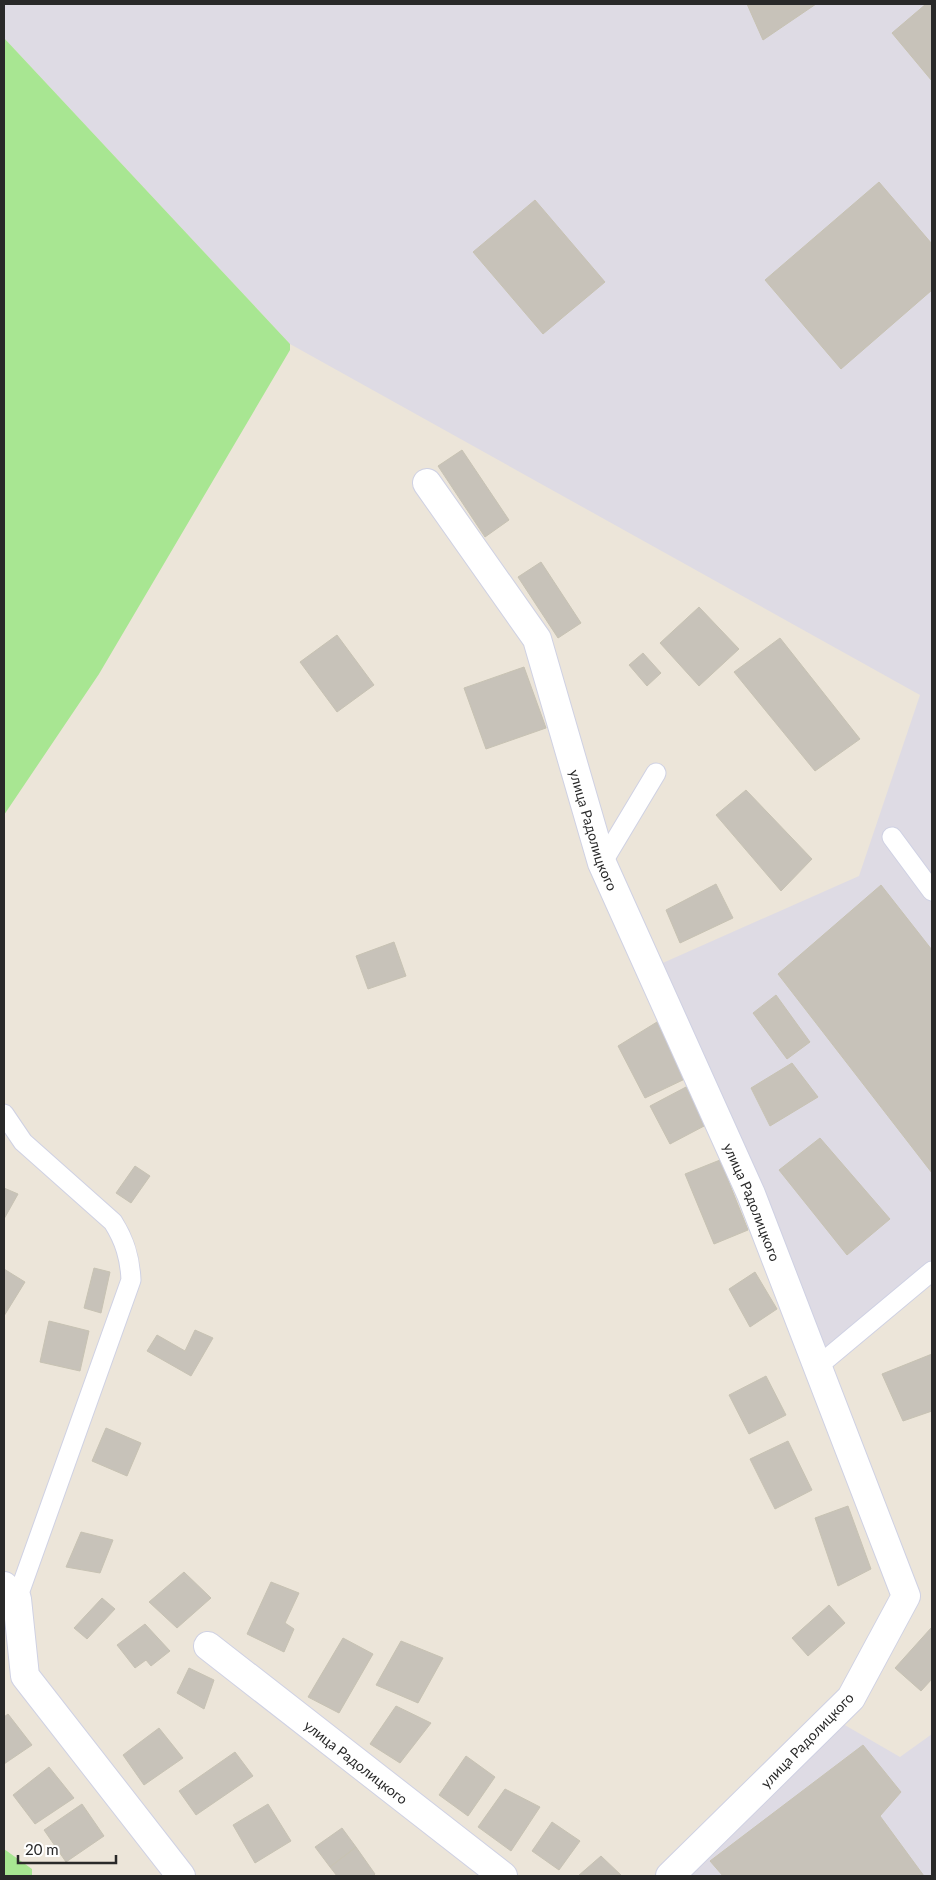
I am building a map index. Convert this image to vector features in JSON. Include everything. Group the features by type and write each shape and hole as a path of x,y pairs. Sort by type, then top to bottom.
{"street":[{"name":"улица Радолицкого","path":"428,483 537,639 602,864 751,1194 906,1596 852,1698 670,1876"},
{"path":"10,1593 25,1676 181,1876"},
{"name":"улица Радолицкого","path":"208,1646 503,1876"}],"lane":[{"path":"602,864 656,773"},
{"path":"892,837 932,891"},
{"path":"4,1114 23,1142 113,1222 123,1238 130,1261 131,1280 10,1593"},
{"path":"817,1366 932,1271"}],"shaded area":[{"path":"4,4 932,4 932,1262 821,1356 656,966 859,876 920,695 290,344 4,38"},
{"path":"843,1724 900,1757 932,1734 932,1876 683,1876"}],"green space":[{"path":"4,38 290,344 290,350 99,674 4,815"},
{"path":"4,1849 32,1869 32,1876 4,1876"}],"building":[{"path":"747,4 816,4 763,40"},
{"path":"926,4 932,4 932,81 892,33"},
{"path":"879,182 932,244 932,290 841,369 765,280"},
{"path":"535,200 605,282 543,334 473,252"},
{"path":"462,450 509,520 485,537 438,466"},
{"path":"541,562 581,623 558,638 518,577"},
{"path":"699,607 739,649 699,686 660,643"},
{"path":"337,635 374,685 337,712 300,662"},
{"path":"780,638 860,739 815,771 734,672"},
{"path":"643,653 661,673 647,686 629,665"},
{"path":"524,667 546,728 486,749 464,688"},
{"path":"746,790 812,859 781,891 716,815"},
{"path":"716,884 733,918 680,943 666,910"},
{"path":"881,885 932,950 932,1173 778,974"},
{"path":"394,942 406,976 368,989 356,956"},
{"path":"776,995 810,1042 787,1059 753,1013"},
{"path":"657,1022 687,1078 645,1098 618,1046"},
{"path":"792,1063 818,1097 770,1126 751,1088"},
{"path":"686,1087 706,1125 670,1144 650,1106"},
{"path":"820,1138 890,1219 847,1255 779,1170"},
{"path":"720,1160 748,1230 714,1244 685,1174"},
{"path":"135,1166 150,1176 131,1203 116,1193"},
{"path":"4,1188 18,1194 4,1219"},
{"path":"94,1268 110,1272 101,1313 84,1308"},
{"path":"4,1269 25,1282 4,1316"},
{"path":"755,1272 777,1309 750,1327 729,1289"},
{"path":"49,1321 89,1331 80,1371 40,1362"},
{"path":"195,1330 213,1338 191,1376 147,1351 157,1335 185,1351"},
{"path":"932,1354 932,1411 903,1421 882,1374"},
{"path":"766,1376 786,1415 749,1434 729,1395"},
{"path":"106,1428 141,1443 127,1476 92,1461"},
{"path":"788,1441 812,1490 775,1509 750,1459"},
{"path":"848,1506 871,1569 838,1586 815,1518"},
{"path":"81,1532 113,1540 100,1573 66,1567"},
{"path":"184,1572 211,1598 177,1628 149,1602"},
{"path":"271,1582 299,1593 285,1623 294,1629 284,1652 247,1634"},
{"path":"102,1598 115,1609 87,1639 74,1628"},
{"path":"829,1605 845,1623 808,1656 792,1638"},
{"path":"145,1624 170,1651 151,1666 146,1660 135,1668 117,1645"},
{"path":"931,1628 932,1679 921,1691 895,1668"},
{"path":"343,1638 373,1654 339,1713 308,1697"},
{"path":"401,1641 443,1658 418,1703 376,1685"},
{"path":"189,1668 214,1680 204,1709 177,1693"},
{"path":"396,1706 431,1723 400,1763 370,1744"},
{"path":"8,1714 32,1745 4,1764 4,1717"},
{"path":"159,1728 183,1758 144,1785 123,1755"},
{"path":"863,1745 901,1792 880,1816 924,1876 723,1876 710,1861"},
{"path":"235,1752 253,1776 196,1815 179,1791"},
{"path":"466,1756 495,1777 468,1816 439,1795"},
{"path":"49,1767 74,1798 35,1824 13,1795"},
{"path":"505,1789 540,1807 511,1851 478,1827"},
{"path":"82,1804 104,1836 66,1862 44,1830"},
{"path":"268,1804 291,1841 255,1863 233,1825"},
{"path":"552,1822 580,1841 559,1870 532,1851"},
{"path":"342,1828 356,1847 330,1867 315,1847"},
{"path":"356,1847 375,1874 373,1876 337,1876 330,1867"},
{"path":"601,1856 622,1876 578,1876"}]}
